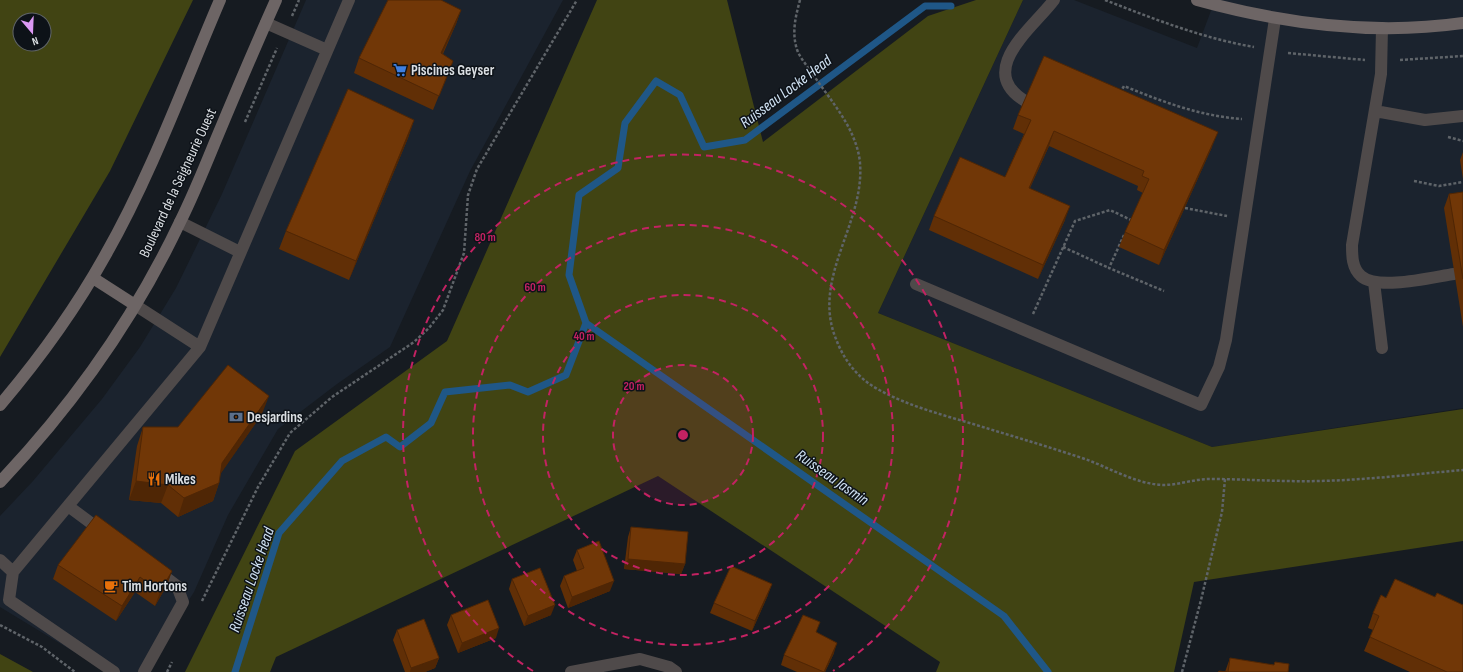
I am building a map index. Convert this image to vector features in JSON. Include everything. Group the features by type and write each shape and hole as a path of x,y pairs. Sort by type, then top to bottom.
{"main road":[{"path":"0,405 53,337 93,278 137,193 220,0"},
{"name":"Boulevard de la Seigneurie Ouest","path":"0,482 72,398 114,339 135,305 180,222 276,0"},
{"path":"1202,1 1275,19 1309,24 1382,28 1432,27 1463,23"},
{"path":"93,278 135,305"}],"street":[{"path":"114,672 9,600 13,572 200,347 349,0"},
{"path":"1025,102 1015,95 1008,83 1006,68 1008,57 1014,46 1054,0"},
{"path":"916,284 1201,405 1219,367 1226,340 1275,19"},
{"path":"266,23 327,50"},
{"path":"1382,28 1382,66 1352,255 1353,263 1360,276 1374,282 1402,281 1454,274"},
{"path":"1375,111 1425,120 1463,116"},
{"path":"180,222 240,252"},
{"path":"1374,282 1382,348"},
{"path":"135,305 200,347"},
{"path":"68,506 113,539"},
{"path":"0,560 13,572"},
{"path":"144,672 183,602 178,586 145,562"},
{"path":"571,672 640,659 669,667 676,672"}],"path":[{"path":"200,604 254,494 290,433 332,397 414,342 429,328 443,310 464,252 468,195 477,169 577,0"},
{"path":"800,0 794,27 798,52 850,131 857,147 861,174 857,202 837,259 830,286 830,315 832,327 840,349 855,371 873,386 919,407 1088,460 1147,482 1165,485 1194,479 1284,481 1351,480 1463,470"},
{"path":"1105,0 1179,28 1256,48"},
{"path":"1289,53 1363,60"},
{"path":"1408,60 1463,56"},
{"path":"1118,98 1124,86 1178,108 1226,118 1246,120"},
{"path":"1447,137 1463,141"},
{"path":"1414,181 1439,186 1463,182"},
{"path":"1184,208 1230,216"},
{"path":"1038,303 1075,221 1110,210 1131,219 1128,226"},
{"path":"1109,268 1125,233"},
{"path":"1063,247 1164,291"},
{"path":"1182,672 1222,512 1225,479"},
{"path":"0,625 42,647 75,672"},
{"path":"167,672 174,658"}],"shaded area":[{"path":"306,0 563,0 470,171 390,347 337,384 278,429 228,515 194,592 143,672 107,672 0,607 0,516 33,481 102,399 140,347 176,288 222,194"},
{"path":"1023,0 1074,0 1197,48 1215,0 1463,0 1463,408 1212,447 878,313"}],"green space":[{"path":"0,0 193,0 110,171 0,357"},
{"path":"597,0 727,0 763,142 928,16 976,0 1023,0 878,313 1212,447 1463,409 1463,541 1194,582 1174,672 936,672 940,662 658,476 276,657 270,672 185,672 295,451 447,341"},
{"path":"0,654 33,672 0,672"}],"building":[{"path":"388,0 441,0 461,10 441,53 453,61 439,96 359,58"},
{"path":"1044,56 1218,132 1164,250 1125,232 1149,179 1142,176 1144,171 1054,131 1029,188 1070,206 1043,265 934,216 960,157 1005,177 1031,120 1018,115"},
{"path":"348,89 414,120 356,261 286,231"},
{"path":"1463,192 1463,279 1449,194"},
{"path":"228,365 269,396 222,463 219,483 184,498 168,485 136,481 143,427 178,427"},
{"path":"96,515 172,571 160,592 140,577 122,606 58,565"},
{"path":"631,527 688,532 685,564 628,559"},
{"path":"599,541 614,581 572,597 564,576 584,568 577,550"},
{"path":"731,566 772,584 755,621 714,603"},
{"path":"540,568 555,605 528,616 512,579"},
{"path":"1395,579 1435,597 1437,593 1463,605 1463,672 1447,672 1370,637 1379,616 1373,613 1381,595 1386,598"},
{"path":"488,600 499,628 462,643 451,615"},
{"path":"803,615 820,622 816,632 837,643 824,672 784,655"},
{"path":"424,619 439,658 411,668 397,630"},
{"path":"1230,658 1274,665 1275,662 1289,664 1288,672 1228,672"}],"waterway":[{"name":"Ruisseau Locke Head","path":"235,672 279,533 342,461 386,437 400,447 431,423 445,392 510,385 528,392 566,375 586,323 569,275 579,195 618,168 625,123 656,81 680,95 704,147 745,140 925,6 951,6"},
{"name":"Ruisseau Jasmin","path":"586,323 1004,616 1048,672"}],"place":[{"name":"Piscines Geyser","path":"400,70"},
{"name":"Desjardins","path":"236,417"},
{"name":"Mikes","path":"154,479"},
{"name":"Tim Hortons","path":"111,586"}]}
